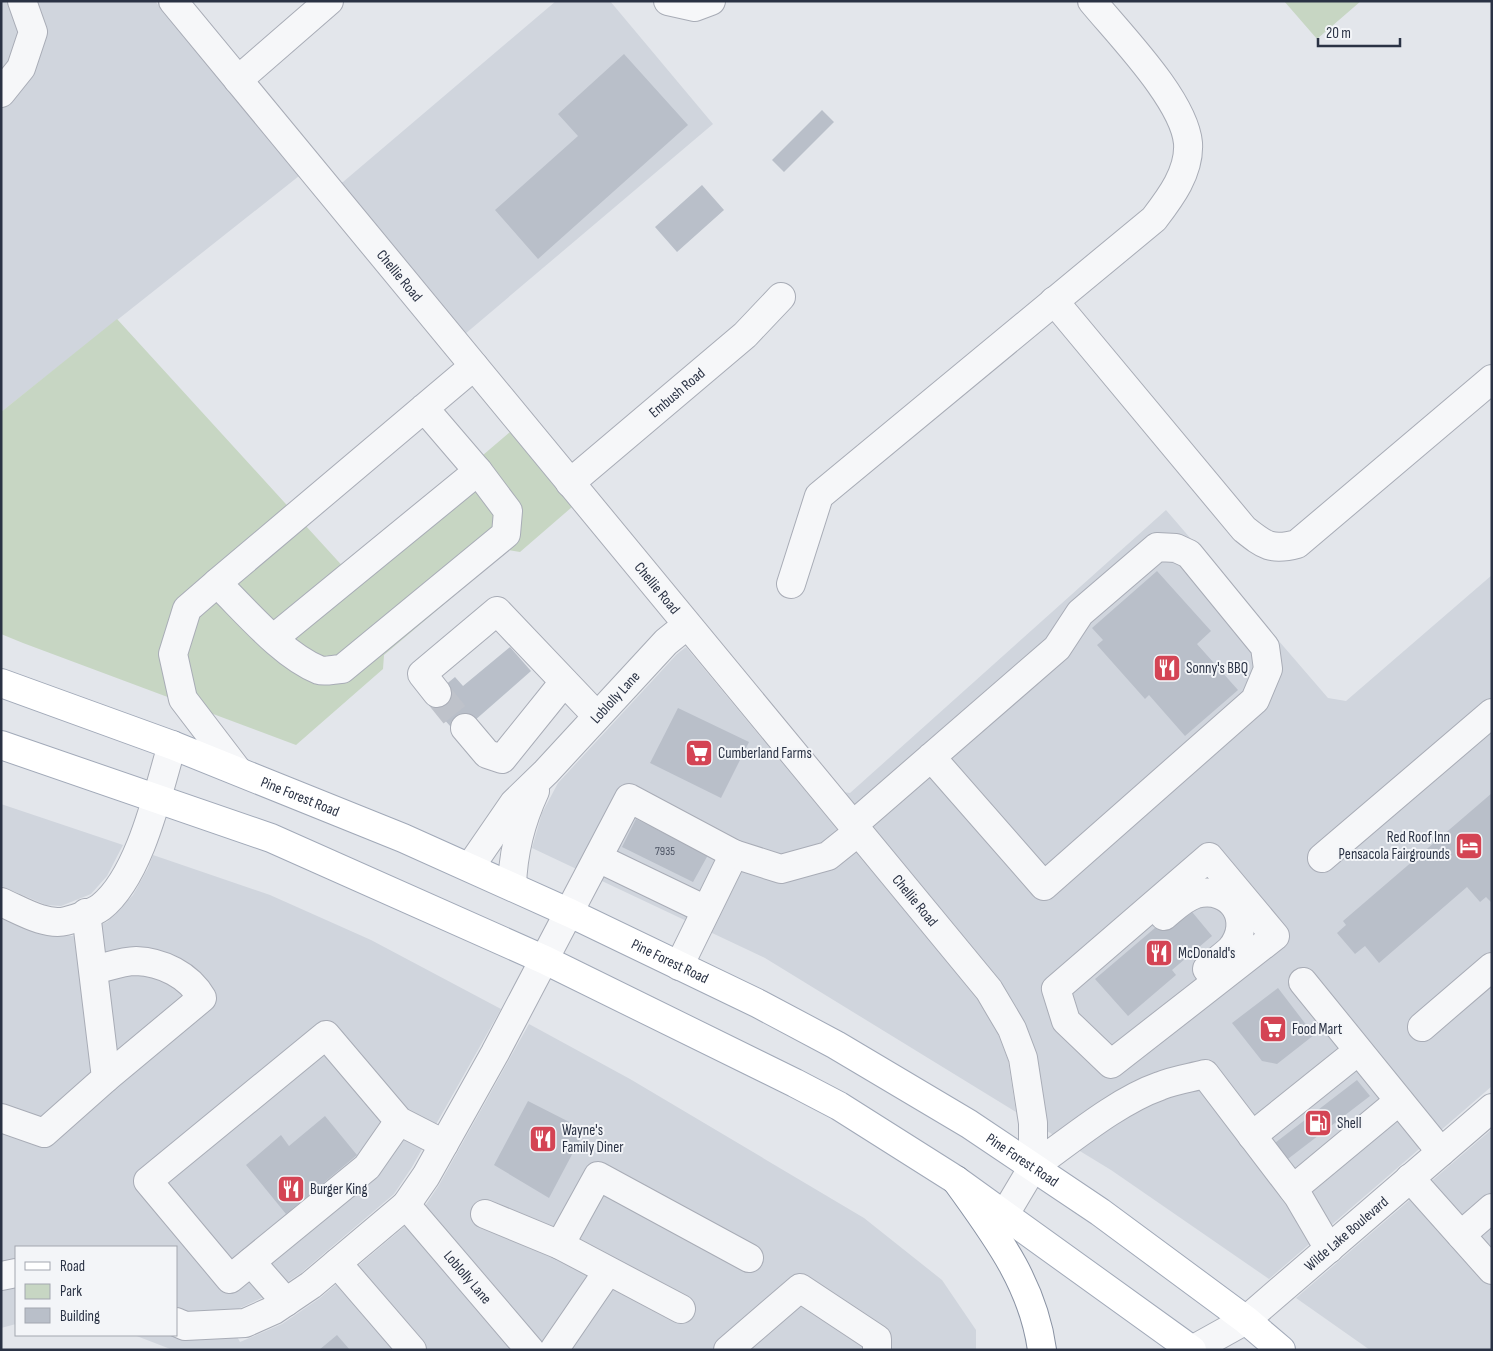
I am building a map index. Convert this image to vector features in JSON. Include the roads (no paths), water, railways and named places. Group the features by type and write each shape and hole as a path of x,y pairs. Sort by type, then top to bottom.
{"main road":[{"name":"Pine Forest Road","path":"1,683 172,745 470,867 679,966 836,1045 969,1124 1100,1212 1246,1320 1281,1350"},
{"path":"1,745 271,838 545,960 795,1083 839,1106 956,1180 1192,1350"},
{"path":"956,1180 1010,1259 1023,1282 1036,1318 1042,1350"}],"street":[{"path":"1,93 21,68 33,32 22,1"},
{"name":"Chellie Road","path":"173,1 989,990 1012,1029 1022,1058 1032,1123 1033,1167"},
{"path":"238,80 329,1"},
{"path":"668,1 695,8 711,1"},
{"path":"791,584 819,496 1154,219 1175,192 1185,165 1188,143 1178,112 1158,82 1092,1"},
{"name":"Embush Road","path":"570,483 745,335 781,297"},
{"path":"1054,301 1244,529 1263,545 1281,548 1297,544 1492,379"},
{"path":"238,771 183,699 173,654 187,609 474,366"},
{"path":"217,583 274,638 300,659 321,671 342,668 506,534 508,511 478,471 424,408"},
{"path":"274,638 478,471"},
{"path":"178,1323 186,1326 245,1323 286,1302 311,1286 406,1205 444,1144 545,960 629,798 734,854 781,869 828,856 931,757 1057,648 1080,613 1157,547 1176,548 1189,554 1265,647 1268,669 1255,700 1044,886 931,757"},
{"path":"429,683 497,610 597,716"},
{"name":"Loblolly Lane","path":"470,867 514,803 546,772 666,642 687,626"},
{"path":"465,728 487,754 502,759 564,682"},
{"path":"1322,858 1492,713"},
{"path":"1,902 44,920 65,922 100,908 120,886 135,859 172,745"},
{"name":"Loblolly Lane","path":"512,886 513,865 522,821 535,791 546,772"},
{"path":"679,966 734,854"},
{"path":"1209,857 1275,936 1171,1017 1111,1064 1066,1021 1056,989 1209,857"},
{"path":"598,858 706,910"},
{"path":"1061,1006 1182,901 1194,895 1206,893 1223,894 1233,904 1240,917 1238,934 1232,948 1184,989 1171,1017"},
{"path":"86,913 106,1078"},
{"path":"1,1118 44,1133 106,1078 202,998 196,986 165,967 135,961 94,970"},
{"path":"1422,1027 1492,967"},
{"path":"1303,982 1440,1152"},
{"path":"399,1120 367,1167 230,1279 148,1181 326,1035 399,1120 444,1144"},
{"path":"1252,1136 1358,1051"},
{"path":"1120,1057 1141,1095"},
{"path":"1005,1214 1033,1167 1109,1112 1159,1086 1205,1074 1293,1189 1329,1249"},
{"path":"1293,1189 1399,1101"},
{"name":"Wilde Lake Boulevard","path":"1192,1350 1246,1320 1492,1108"},
{"path":"560,1245 598,1176 749,1258"},
{"path":"1410,1178 1492,1270"},
{"name":"Loblolly Lane","path":"406,1205 530,1350"},
{"path":"1461,1235 1492,1208"},
{"path":"485,1214 560,1245 681,1310"},
{"path":"251,1262 286,1302"},
{"path":"337,1263 412,1350"},
{"path":"554,1350 608,1271"},
{"path":"1,1276 15,1273"},
{"path":"728,1350 800,1288 866,1345"}],"tunnel":[{"path":"437,693 465,728"}],"place":[{"name":"Sonny's BBQ","path":"1167,668"},
{"name":"Cumberland Farms","path":"699,753"},
{"name":"Red Roof Inn Pensacola Fairgrounds","path":"1469,846"},
{"name":"McDonald's","path":"1159,953"},
{"name":"Food Mart","path":"1273,1029"},
{"name":"Shell","path":"1318,1123"},
{"name":"Wayne's Family Diner","path":"543,1139"},
{"name":"Burger King","path":"291,1189"}]}
